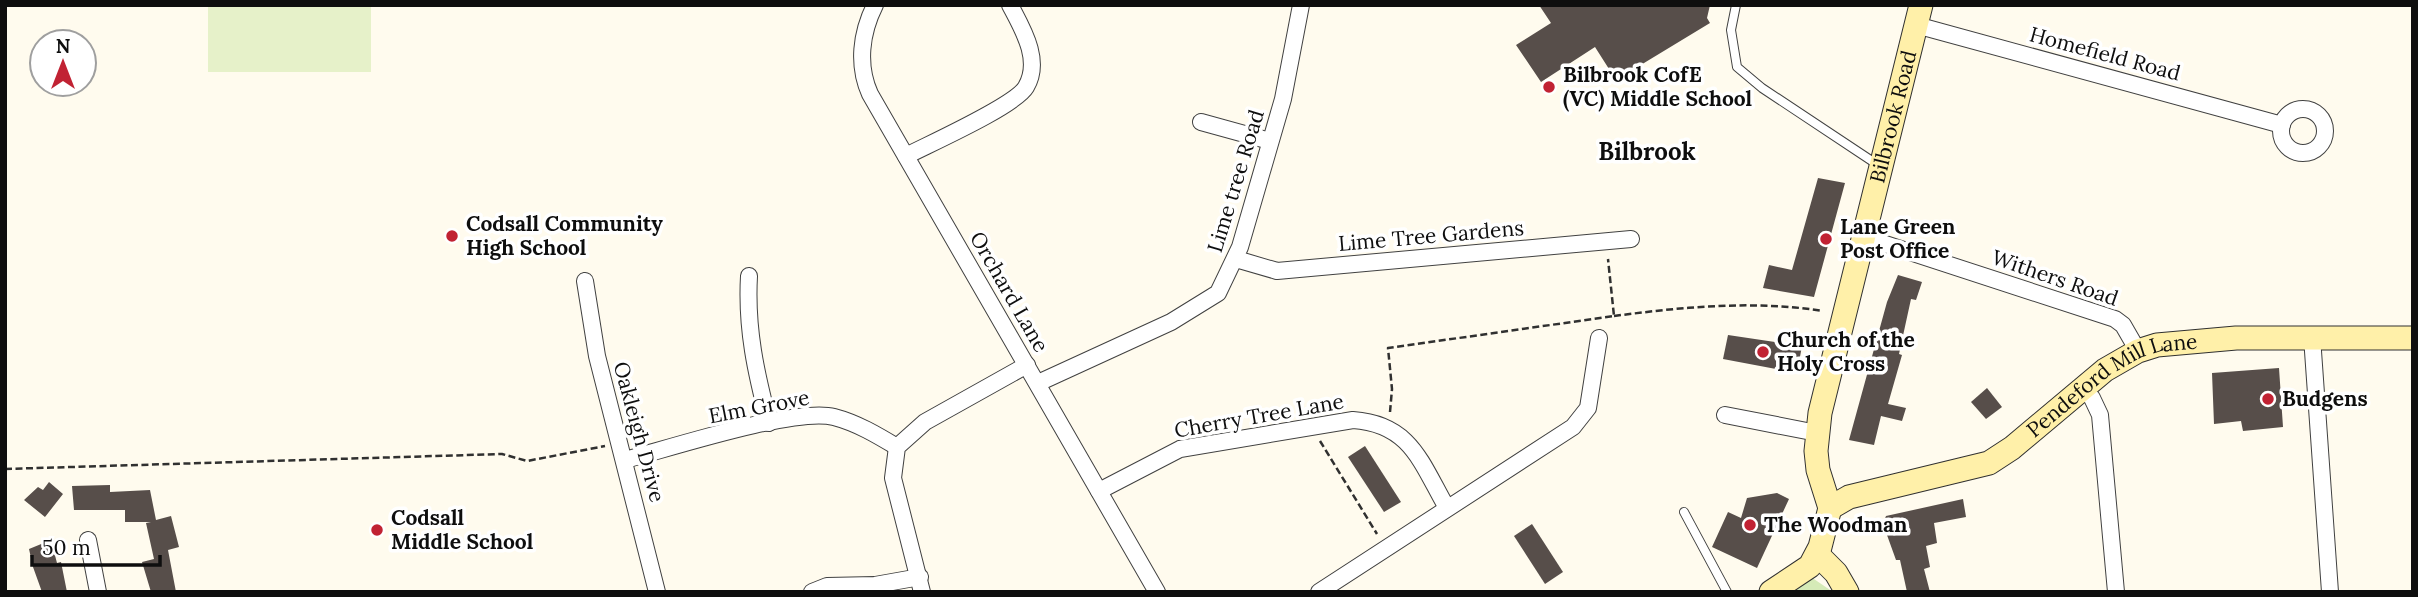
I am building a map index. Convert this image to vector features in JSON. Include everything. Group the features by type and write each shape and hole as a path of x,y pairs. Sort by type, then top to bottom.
{"street":[{"name":"Orchard Lane","path":"875,5 863,39 863,72 870,94 1157,592"},
{"path":"906,156 1006,104 1026,86 1031,70 1028,39 1010,5"},
{"name":"Lime tree Road","path":"1038,383 1171,322 1218,293 1236,259 1286,88 1301,5"},
{"name":"Bilbrook Road","path":"1830,508 1818,470 1817,433 1918,15"},
{"name":"Homefield Road","path":"1918,15 2282,125"},
{"path":"1201,121 1270,141"},
{"name":"Withers Road","path":"1864,237 2115,319 2123,325 2137,351"},
{"name":"Lime Tree Gardens","path":"1236,259 1277,271 1631,239"},
{"path":"749,276 747,317 751,354 769,423"},
{"name":"Oakleigh Drive","path":"585,281 597,356 657,592"},
{"path":"2312,337 2330,592"},
{"name":"Pendeford Mill Lane","path":"1830,508 1849,497 1989,463 2012,448 2082,387 2137,351 2186,341 2312,337 2413,338"},
{"path":"1319,592 1573,427 1588,408 1599,338"},
{"path":"812,592 827,586 921,584 893,478 897,447 925,422 1027,365"},
{"path":"2082,387 2092,398 2100,415 2116,592"},
{"path":"1725,415 1817,433"},
{"name":"Elm Grove","path":"625,460 801,416 834,417 864,428 897,447"},
{"name":"Cherry Tree Lane","path":"1099,491 1167,454 1195,445 1353,420 1373,421 1389,427"},
{"path":"1389,427 1411,445 1447,508"},
{"path":"1771,592 1810,566 1830,508"},
{"path":"88,540 98,592"},
{"path":"1816,554 1836,573 1847,592"}],"lane":[{"path":"1736,5 1731,30 1737,67 1762,88 1882,168"},
{"path":"1684,512 1727,592"}],"path":[{"path":"1607,242 1614,316"},
{"path":"1389,427 1392,389 1388,348 1671,308 1731,306 1809,309 1844,314"},
{"path":"1317,435 1381,540"},
{"path":"5,470 502,454 527,461 609,445"}],"green space":[{"path":"208,5 371,5 371,72 208,72"},
{"path":"1811,577 1833,592 1785,592"}],"building":[{"path":"1539,5 1710,5 1707,18 1710,23 1616,80 1595,47 1541,82 1516,45 1551,23"},
{"path":"1818,178 1845,183 1814,297 1763,288 1769,265 1792,270"},
{"path":"1898,275 1922,282 1916,300 1911,299 1899,354 1902,355 1888,404 1906,408 1902,421 1881,416 1874,445 1849,440 1887,302"},
{"name":"Church of the Holy Cross","path":"1728,335 1802,346 1797,373 1723,359"},
{"path":"2279,368 2283,427 2243,431 2241,421 2214,424 2212,373"},
{"path":"1987,388 2002,407 1986,419 1971,402"},
{"path":"1365,446 1401,502 1384,512 1348,457"},
{"path":"49,482 63,494 45,517 24,500 38,487 43,490"},
{"path":"110,485 110,492 150,490 156,520 171,516 179,547 168,550 176,592 151,592 142,562 154,559 146,523 151,522 125,522 125,510 74,510 72,486"},
{"name":"The Woodman","path":"1777,493 1789,499 1757,568 1712,547 1728,512 1741,518 1747,498"},
{"path":"1963,499 1966,517 1934,523 1937,543 1926,546 1930,567 1924,569 1930,592 1907,592 1900,560 1896,560 1883,524 1886,516"},
{"path":"1532,524 1563,572 1545,584 1514,536"},
{"path":"51,540 57,563 61,562 67,592 42,592 33,567 29,549"}],"place":[{"name":"Bilbrook CofE (VC) Middle School","path":"1549,87"},
{"name":"Codsall Community High School","path":"452,236"},
{"name":"Lane Green Post Office","path":"1826,239"},
{"name":"Church of the Holy Cross","path":"1763,352"},
{"name":"Budgens","path":"2268,399"},
{"name":"The Woodman","path":"1750,525"},
{"name":"Codsall Middle School","path":"377,530"}],"district":[{"name":"Bilbrook","path":"1647,152"}]}
